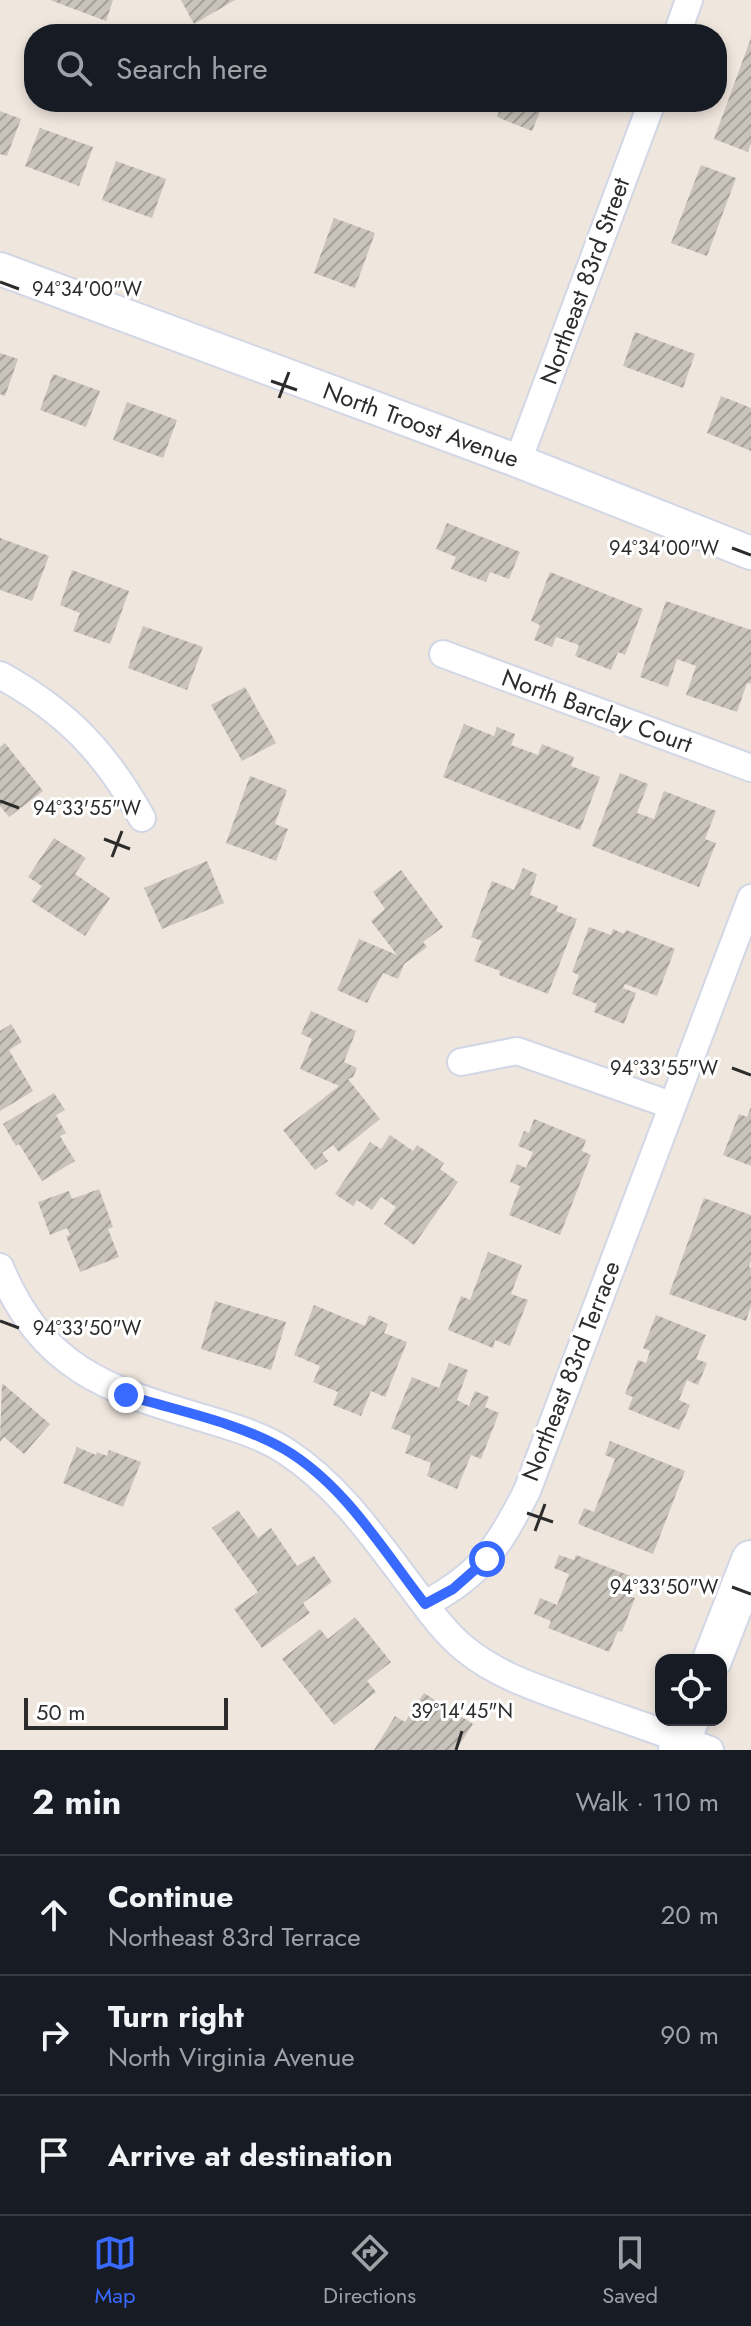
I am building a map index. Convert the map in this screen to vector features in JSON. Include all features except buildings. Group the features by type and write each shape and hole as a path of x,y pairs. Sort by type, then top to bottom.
{"main road":[{"path":"714,1654 751,1560"}],"street":[{"path":"681,24 689,0"},
{"name":"Northeast 83rd Street","path":"518,461 648,112"},
{"name":"North Troost Avenue","path":"0,269 518,461 751,553"},
{"name":"North Barclay Court","path":"443,654 751,768"},
{"path":"0,675 33,693 67,718 97,748 122,782 142,818"},
{"name":"Northeast 83rd Terrace","path":"425,1604 453,1589 487,1559 527,1491 751,898"},
{"path":"461,1062 517,1051 671,1105"},
{"path":"0,1267 29,1323 50,1347 90,1377 126,1395 245,1431 284,1449 318,1474 346,1502 425,1604 463,1647 492,1667 527,1685 690,1740"}],"route":[{"path":"126,1395 245,1431 284,1449 318,1474 346,1502 425,1604 453,1589 487,1559"}]}
